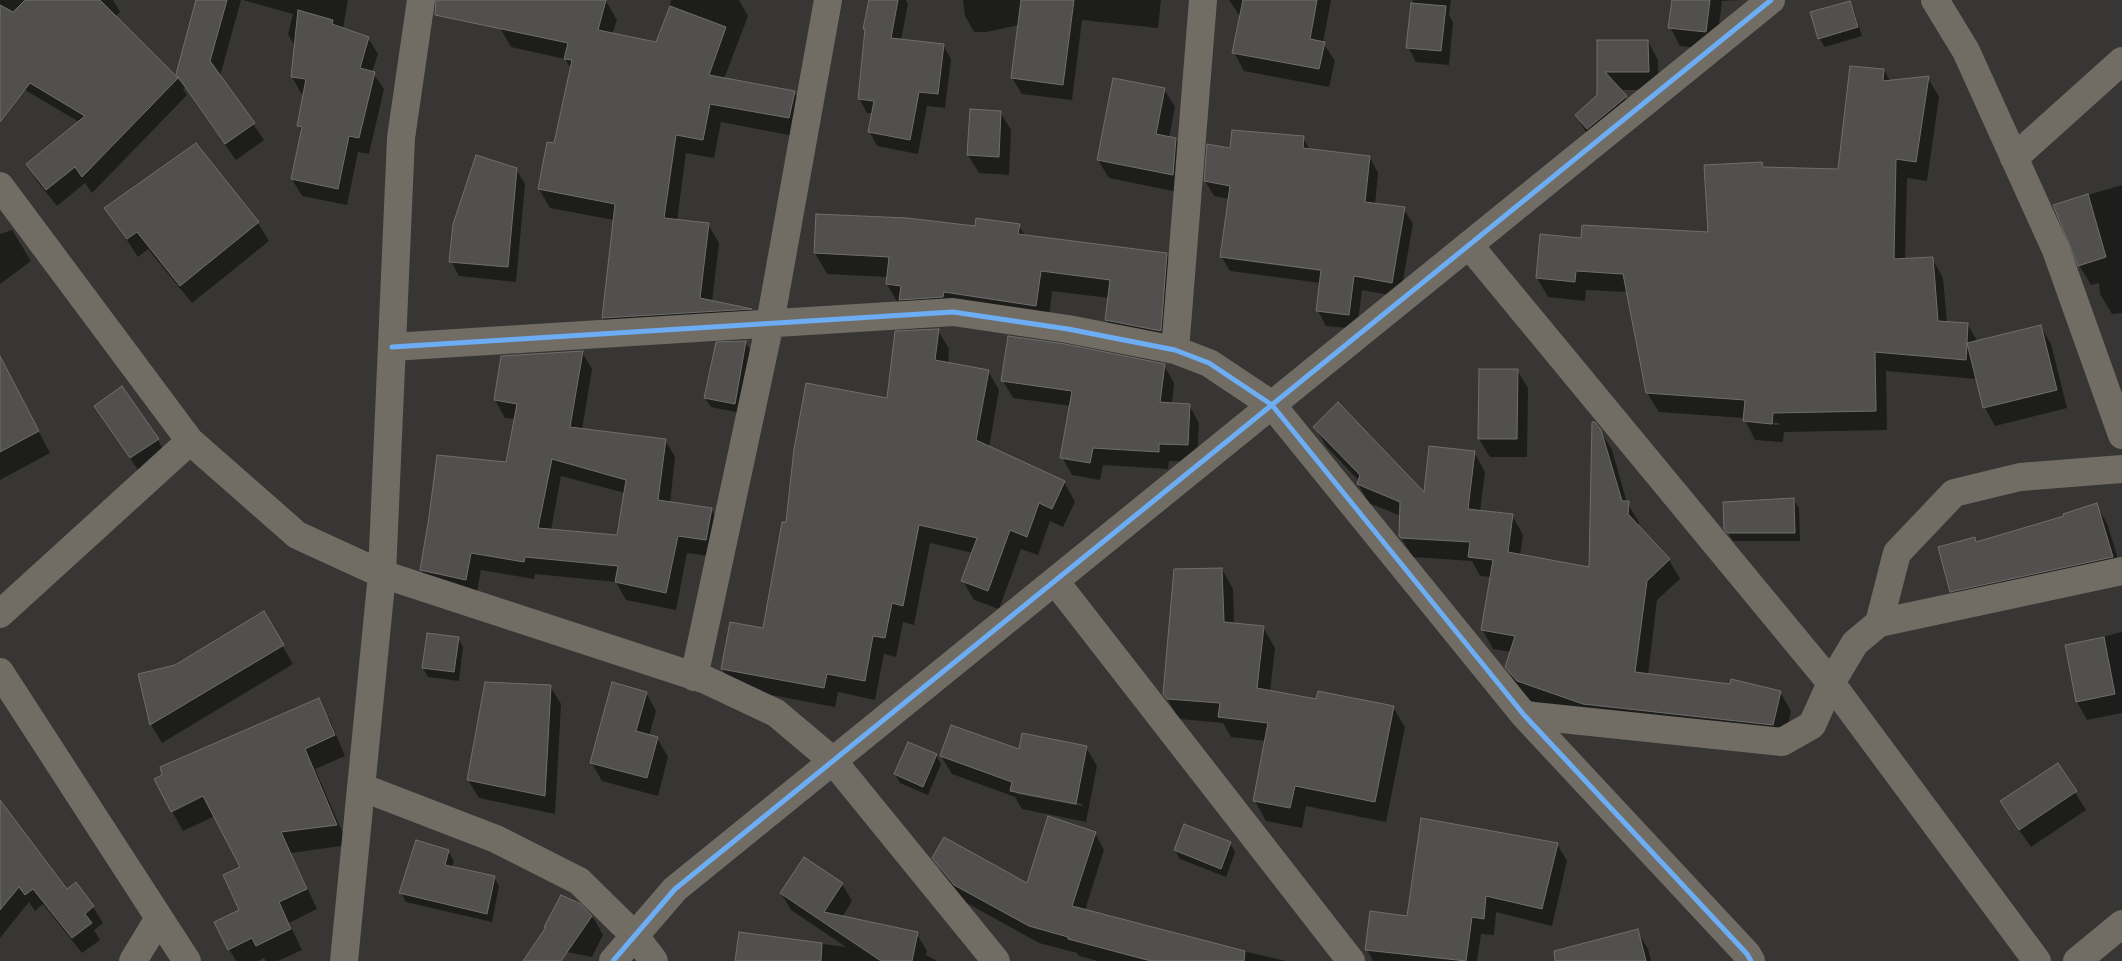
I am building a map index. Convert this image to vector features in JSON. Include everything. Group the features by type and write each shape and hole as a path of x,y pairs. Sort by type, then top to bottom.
{"street":[{"path":"344,961 382,574 402,138 421,0"},
{"path":"694,677 770,323 828,0"},
{"path":"1176,350 1203,0"},
{"path":"613,961 676,889 1771,0"},
{"path":"1935,0 1966,51 2056,250 2122,435"},
{"path":"2014,158 2122,61"},
{"path":"0,186 190,441 297,535 382,574 694,677 776,712 833,761 996,961"},
{"path":"1469,245 1831,683 2037,961"},
{"path":"392,347 953,312 1068,329 1176,350 1209,363 1272,405 1524,715 1747,959"},
{"path":"0,614 190,441"},
{"path":"1879,623 1897,554 1954,493 2020,477 2122,469"},
{"path":"1524,715 1782,742 1812,726 1831,683 1855,643 1879,623 2122,571"},
{"path":"1055,581 1351,961"},
{"path":"0,672 187,961"},
{"path":"361,787 496,839 579,881 635,936 654,961"},
{"path":"133,961 159,918"},
{"path":"2077,961 2122,924"}],"building":[{"path":"25,0 100,0 178,78 82,177 75,167 46,190 26,164 85,116 30,83 0,122 0,5 13,12"},
{"path":"196,0 227,0 210,61 255,123 225,144 176,74"},
{"path":"436,0 606,0 598,30 656,42 670,6 726,27 709,75 795,91 789,118 710,104 703,140 676,135 664,218 709,223 700,298 752,309 602,318 615,204 538,189 547,142 554,143 572,60 564,59 568,43 435,15"},
{"path":"869,0 898,0 891,38 944,44 938,94 919,92 910,140 868,132 874,101 858,99 865,29 863,29"},
{"path":"1021,0 1074,0 1063,85 1011,78"},
{"path":"1243,0 1317,0 1310,39 1325,42 1319,69 1232,53"},
{"path":"1672,0 1710,0 1706,32 1668,28"},
{"path":"1850,1 1858,27 1818,39 1810,12"},
{"path":"1411,3 1446,6 1441,51 1406,48"},
{"path":"298,10 333,20 332,24 369,37 360,68 375,72 359,138 349,136 338,189 291,179 302,127 297,126 306,79 291,77"},
{"path":"1597,40 1648,40 1649,72 1605,72 1627,96 1587,129 1575,115 1597,95"},
{"path":"1850,66 1884,69 1883,81 1929,76 1916,162 1896,159 1894,259 1933,257 1938,321 1968,323 1966,360 1875,352 1876,411 1773,413 1772,424 1743,421 1745,400 1646,393 1623,274 1576,271 1575,282 1536,278 1540,234 1581,238 1582,225 1708,232 1704,165 1762,162 1763,167 1838,169"},
{"path":"1113,78 1165,88 1156,134 1176,138 1173,175 1097,160"},
{"path":"970,109 1001,111 999,157 967,155"},
{"path":"1232,130 1304,136 1303,148 1370,156 1365,202 1405,207 1392,283 1354,276 1349,315 1316,311 1321,270 1220,257 1230,186 1204,181 1207,144 1230,148"},
{"path":"196,143 259,222 180,286 137,232 127,239 104,208"},
{"path":"476,155 517,168 508,267 449,262 453,224"},
{"path":"2088,194 2106,257 2078,266 2053,205"},
{"path":"816,214 907,218 975,226 976,218 1020,224 1018,234 1167,253 1161,331 1105,320 1110,280 1041,271 1036,306 944,292 943,297 899,300 901,286 886,284 889,257 814,253"},
{"path":"2041,325 2057,390 1983,408 1967,343"},
{"path":"939,329 935,360 989,370 976,440 1065,481 1052,509 1039,503 1027,537 1010,530 988,591 961,581 977,538 919,525 903,606 892,603 885,638 873,636 865,681 827,674 824,688 721,669 730,622 763,628 782,522 786,522 794,449 806,383 887,398 895,331"},
{"path":"1008,336 1065,344 1165,364 1160,402 1190,404 1188,445 1159,444 1159,452 1093,448 1090,463 1060,458 1072,391 1001,381"},
{"path":"746,341 735,404 704,398 716,342"},
{"path":"583,351 570,427 666,439 658,500 712,508 706,540 678,536 666,593 615,582 618,566 525,557 524,562 471,553 466,580 420,570 437,455 506,462 517,404 494,400 501,356","holes":["552,459 626,480 617,535 538,528"]},
{"path":"0,356 39,431 0,452"},
{"path":"1479,369 1518,369 1517,439 1478,439"},
{"path":"122,386 159,439 130,458 94,406"},
{"path":"1338,402 1424,492 1429,446 1475,451 1468,509 1513,514 1508,552 1589,567 1592,422 1595,422 1601,430 1622,501 1629,501 1628,514 1670,559 1647,581 1635,672 1730,684 1731,679 1781,691 1773,725 1583,704 1517,681 1505,667 1515,636 1481,630 1493,560 1468,557 1470,542 1401,538 1399,536 1400,502 1357,484 1360,475 1313,427"},
{"path":"1794,498 1795,533 1727,533 1724,529 1723,502"},
{"path":"2097,503 2113,557 1950,592 1938,547 1975,537 1976,542 2064,516 2063,514"},
{"path":"1222,568 1224,622 1264,626 1257,688 1316,699 1318,691 1394,706 1375,802 1295,786 1290,808 1253,801 1268,723 1218,717 1220,703 1167,699 1163,694 1174,569"},
{"path":"264,611 284,645 150,725 138,674 175,665"},
{"path":"427,633 459,637 454,672 422,668"},
{"path":"2104,637 2115,694 2076,702 2065,645"},
{"path":"485,682 551,685 545,796 467,780"},
{"path":"612,682 647,692 636,731 658,737 647,778 590,763"},
{"path":"319,698 335,735 305,749 337,825 281,832 307,889 279,902 291,929 256,946 252,938 228,950 214,922 239,910 223,875 240,867 203,796 171,812 154,779 162,775 160,767"},
{"path":"951,725 1019,749 1022,733 1087,746 1076,804 1010,791 1012,782 940,756"},
{"path":"908,742 937,754 923,787 894,774"},
{"path":"2058,763 2077,791 2019,830 2000,801"},
{"path":"0,800 67,889 76,882 94,906 85,914 92,923 72,938 33,889 25,895 19,887 0,910"},
{"path":"1048,816 1096,832 1072,906 1245,951 1244,961 1151,961 1068,939 1068,937 1029,926 954,885 932,858 944,837 1027,883"},
{"path":"1421,818 1558,843 1542,909 1486,896 1484,919 1472,917 1466,961 1365,950 1370,911 1407,916"},
{"path":"1184,824 1231,842 1221,869 1174,850"},
{"path":"416,840 449,850 445,865 495,876 487,914 399,893"},
{"path":"804,857 843,883 824,912 918,932 912,961 881,961 780,893"},
{"path":"561,895 581,904 592,916 561,961 523,961 546,927 544,927"},
{"path":"1638,929 1646,961 1555,961 1554,951"},
{"path":"739,932 822,943 821,961 735,961"}],"cycle path":[{"path":"613,961 675,889 1771,0"},
{"path":"392,347 953,312 1068,329 1175,350 1209,363 1272,405 1524,715 1747,954 1751,961"}]}
